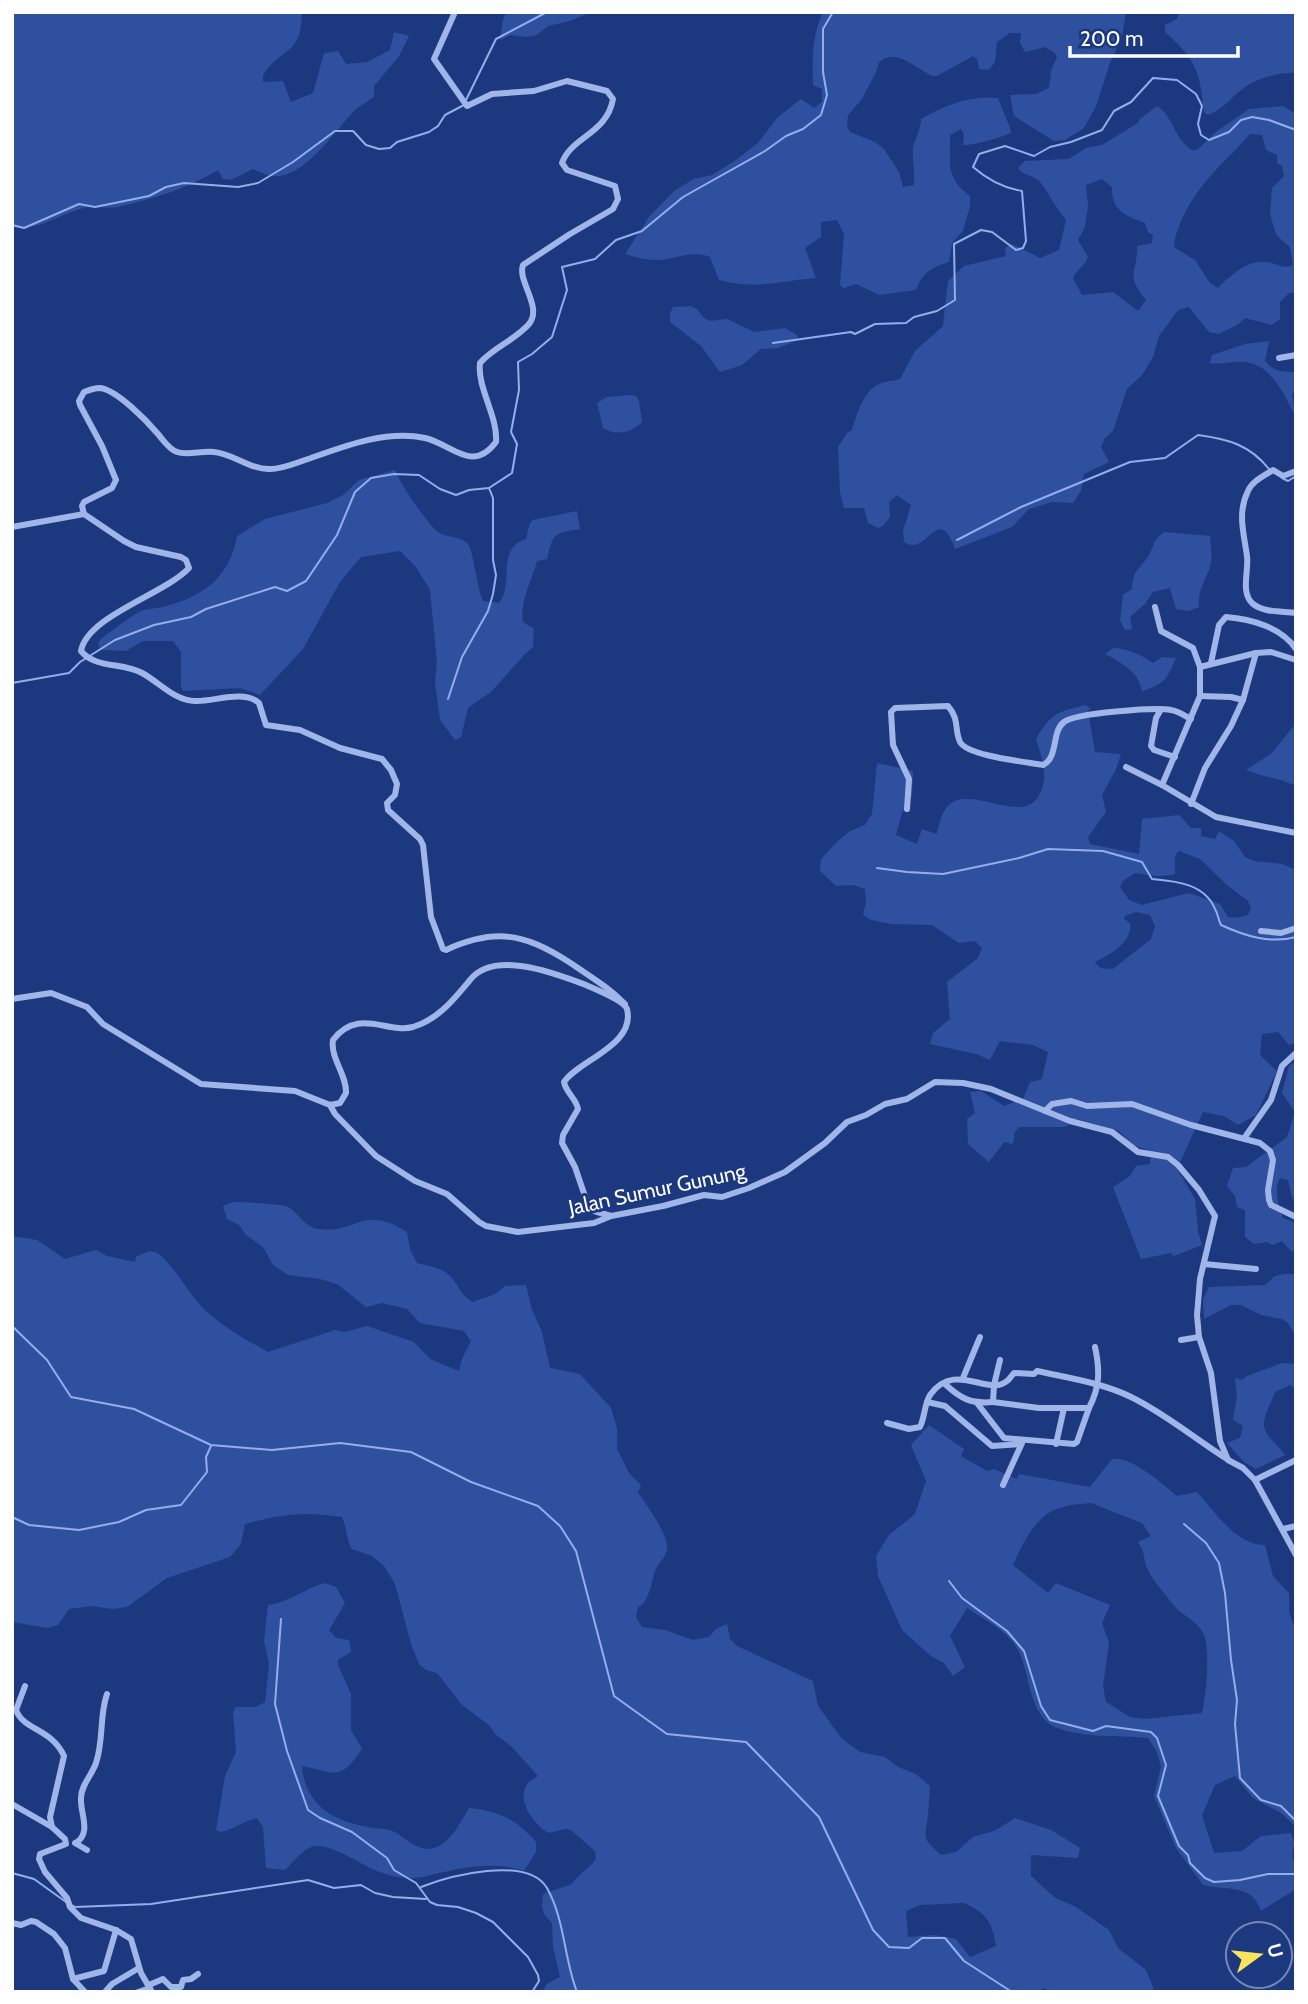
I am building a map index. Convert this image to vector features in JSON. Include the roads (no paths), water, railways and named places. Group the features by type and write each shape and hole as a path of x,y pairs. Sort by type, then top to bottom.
{"street":[{"path":"454,12 434,59 467,106 492,94 534,91 567,81 607,91 613,99 609,116 568,154 562,163 567,170 615,186 619,194 616,205 523,265 521,274 528,287 531,320 480,363 480,375 489,402 496,442 491,449 473,457 461,456 424,438 379,438 350,444 279,468 261,469 224,454 178,452 131,406 107,391 96,389 84,392 79,401 80,405 113,468 116,484 84,502 84,514 136,547 181,557 186,560 189,568 145,598 108,617 81,648 92,661 140,672 185,700 250,698 259,703 266,725 300,730 325,743 382,760 391,770 397,784 395,795 387,803 388,810 420,839 423,845 431,917 441,947 446,950 475,938 491,936 527,941 540,945 613,991 625,1004 627,1018 621,1036 564,1082 565,1088 576,1101 578,1110 563,1135 562,1143 575,1167 588,1205 594,1211 611,1216"},
{"path":"1279,358 1296,355"},
{"path":"1296,471 1283,476 1272,471 1250,487 1243,507 1242,528 1247,558 1246,591 1250,600 1261,608 1296,613"},
{"path":"12,527 84,514"},
{"path":"1155,607 1161,631 1193,648 1200,667 1200,696 1162,785"},
{"path":"1211,663 1219,625 1226,617 1272,628 1296,649"},
{"path":"1200,667 1256,653 1271,652 1296,660"},
{"path":"1191,804 1205,768 1231,726 1243,700 1256,653"},
{"path":"1200,696 1231,696 1243,700"},
{"path":"907,809 909,779 891,738 893,708 948,706 957,719 959,739 965,748 1001,759 1043,765 1050,759 1060,726 1068,719 1114,710 1171,710 1191,719"},
{"path":"1160,711 1156,718 1151,746 1154,750 1175,757"},
{"path":"1126,767 1216,817 1296,833"},
{"path":"1261,931 1281,933 1296,928"},
{"path":"12,999 51,993 87,1007 103,1024 201,1084 295,1091 330,1105 340,1103 347,1088 332,1049 335,1037 351,1027 367,1023 407,1028 416,1026 440,1012 456,999 476,974 489,968 512,965 530,967 584,985 625,1004"},
{"path":"1245,1138 1271,1100 1282,1066 1296,1053"},
{"name":"Jalan Sumur Gunung","path":"330,1105 335,1114 376,1156 415,1181 447,1194 472,1218 486,1226 518,1233 594,1223 611,1216 704,1195 722,1197 749,1188 785,1172 825,1143 848,1122 884,1104 907,1099 935,1082 982,1087 1083,1126 1112,1132 1138,1152 1168,1157 1178,1165 1199,1189 1215,1216 1198,1294 1199,1337 1211,1373 1220,1441 1228,1460"},
{"path":"1045,1111 1052,1104 1071,1101 1087,1107 1132,1104 1191,1125 1260,1143 1270,1151 1273,1160 1268,1191 1271,1205 1296,1217"},
{"path":"1204,1264 1256,1269"},
{"path":"1181,1340 1199,1337"},
{"path":"963,1378 980,1338"},
{"path":"926,1402 944,1406 992,1446 1022,1443 1074,1444 1099,1385 1095,1347"},
{"path":"993,1402 1000,1360"},
{"path":"887,1423 909,1429 920,1427 926,1402 933,1392 945,1384 963,1378 994,1385 1006,1382 1014,1373 1034,1374 1037,1371 1099,1385 1138,1401 1243,1468 1255,1480 1296,1555"},
{"path":"945,1384 977,1404 993,1402 1088,1408"},
{"path":"977,1404 1004,1438 1022,1443"},
{"path":"1056,1444 1063,1408"},
{"path":"1211,1449 1220,1441"},
{"path":"1003,1485 1022,1443"},
{"path":"1255,1480 1296,1460"},
{"path":"1283,1529 1296,1526"},
{"path":"25,1686 16,1710 18,1715 53,1738 64,1756 50,1817 52,1827"},
{"path":"76,1843 83,1836 85,1819 81,1804 82,1791 96,1764 103,1741 102,1709 107,1694"},
{"path":"12,1804 52,1827 67,1842 76,1843 87,1850"},
{"path":"67,1842 64,1846 40,1854 38,1859 45,1872 67,1898 71,1907 88,1922 116,1930 131,1939 139,1968 150,1988"},
{"path":"12,1923 21,1925 36,1922 54,1934 65,1948 73,1979 85,1992"},
{"path":"73,1979 104,1971 116,1930"},
{"path":"105,1992 112,1984 139,1968"},
{"path":"138,1992 163,1979 172,1987 181,1987 183,1980 198,1974"}],"waterway":[{"path":"466,100 496,39 547,12"},
{"path":"12,683 69,673 80,662 115,640 275,587 287,591 306,581 337,535 355,492 371,478 394,474 419,475 440,489 456,495 469,490 489,488 512,473 517,444 511,432 519,390 518,362 552,337 567,290 562,267 595,259 616,240 642,231 683,197 765,151 786,136 803,129 821,115 827,95 823,72 823,29 833,12"},
{"path":"773,343 851,332 855,334 875,324 906,323 914,317 937,311 955,300 954,244 981,230 992,232 1016,250 1023,248 1026,241 1022,191 996,183 973,167 979,154 1005,146 1034,156 1050,147 1102,130 1114,111 1131,102 1153,78 1177,80 1196,94 1202,106 1198,124 1201,135 1209,140 1229,132 1241,120 1252,117 1296,130"},
{"path":"12,225 24,228 79,204 95,207 149,196 166,187 184,183 238,187 258,183 293,162 335,131 353,131 366,145 379,149 390,148 397,142 429,132 438,126 445,115 464,105"},
{"path":"957,540 1021,507 1130,462 1165,458 1198,435 1238,444 1254,454 1269,469"},
{"path":"1282,478 1288,481 1296,476"},
{"path":"448,699 462,657 488,611 493,594 496,575 493,560 493,498 489,488"},
{"path":"877,868 943,874 1048,849 1103,851 1142,862 1152,879 1180,883 1197,889 1210,901 1221,925 1258,938 1277,940 1296,937"},
{"path":"12,1326 47,1360 71,1397 134,1409 211,1445 272,1450 340,1443 411,1452 471,1482 538,1506 560,1526 576,1551 614,1696 667,1734 746,1742 819,1817 873,1930 889,1947 909,1948 922,1938 945,1938 964,1961 1012,1992"},
{"path":"12,1517 29,1525 79,1530 119,1522 146,1510 181,1505 207,1472 206,1457 211,1446"},
{"path":"1184,1524 1206,1543 1219,1563 1237,1700 1235,1724 1240,1778 1261,1800 1281,1806 1296,1821"},
{"path":"949,1581 962,1598 1007,1631 1024,1651 1041,1706 1050,1720 1093,1731 1106,1726 1151,1732 1157,1738 1166,1765 1158,1796 1179,1846 1188,1855 1190,1863 1205,1878 1214,1882 1268,1874 1296,1874"},
{"path":"281,1619 275,1704 287,1751 308,1810 352,1832 387,1858 394,1870 416,1883 430,1902 458,1907 493,1922 528,1957 539,1981 532,1992"},
{"path":"421,1887 487,1871 523,1872 537,1878 547,1888 553,1900 577,1992"},
{"path":"12,1873 34,1879 66,1902"},
{"path":"71,1905 151,1904 308,1880 334,1888 361,1885 375,1893 393,1897 426,1899"}]}
